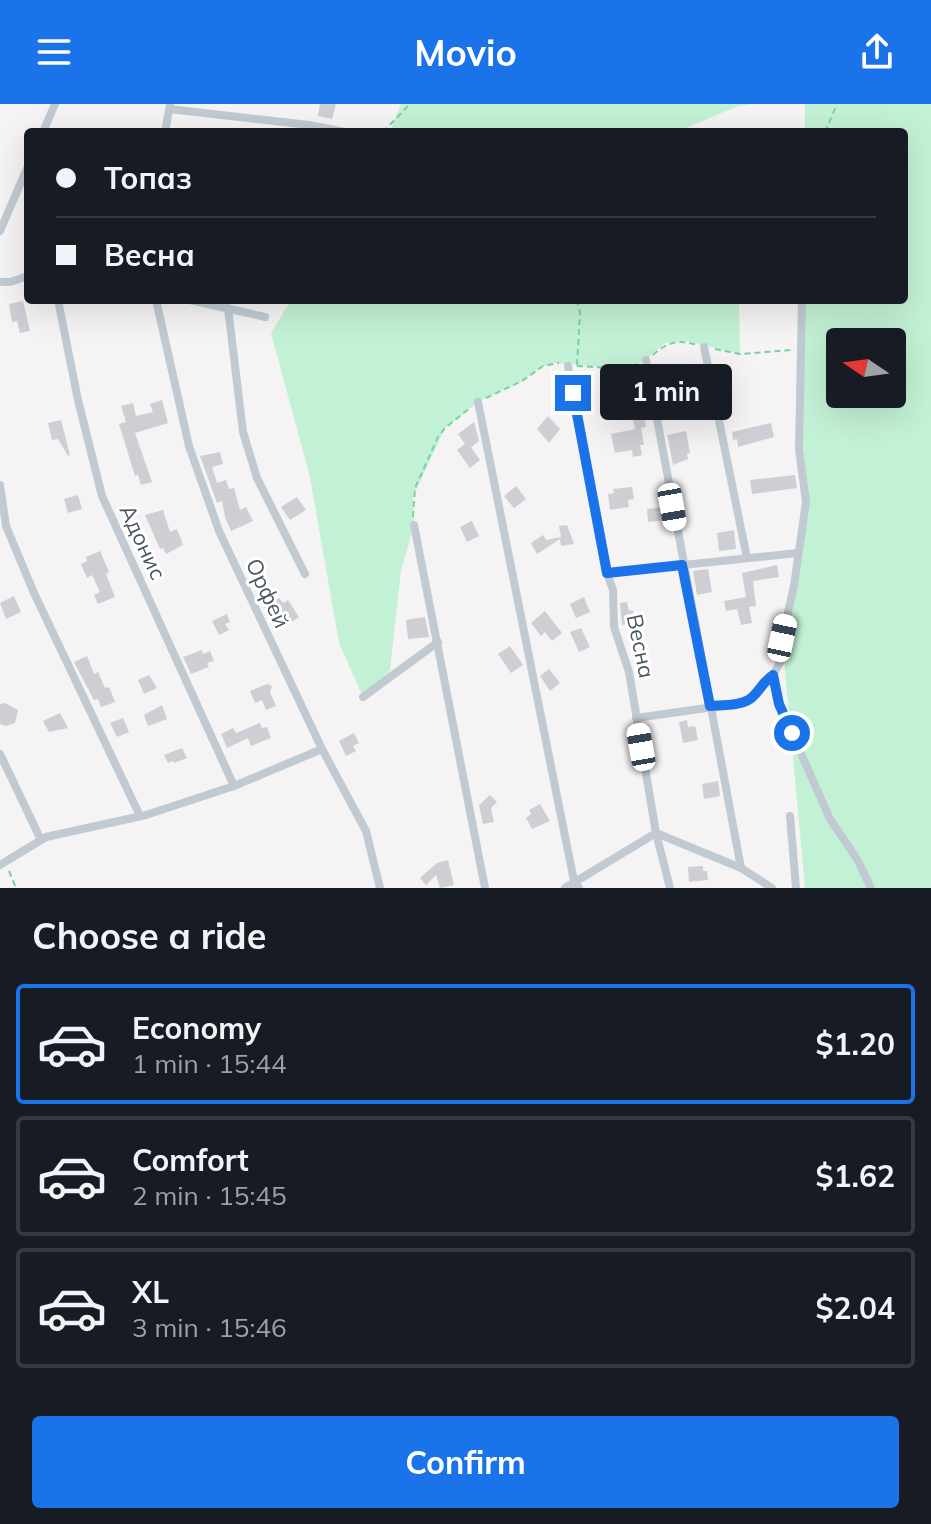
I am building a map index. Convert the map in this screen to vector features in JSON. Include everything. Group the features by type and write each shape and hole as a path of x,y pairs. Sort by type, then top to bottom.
{"street":[{"path":"45,128 55,104"},
{"path":"166,128 170,106 318,128"},
{"path":"0,231 24,175"},
{"path":"0,282 24,277"},
{"name":"Адонис","path":"59,304 102,496 234,786"},
{"name":"Орфей","path":"157,304 189,446 219,531 322,749 366,831 380,888"},
{"path":"209,304 265,317"},
{"path":"636,718 742,703 752,698 781,661 782,638 806,502 799,449 802,304"},
{"path":"228,308 243,432 257,478 305,574"},
{"path":"704,347 747,558"},
{"path":"646,360 741,868"},
{"name":"Весна","path":"573,366 607,573 613,590 614,627 629,672 656,833 670,888"},
{"path":"478,402 577,885"},
{"path":"0,485 6,526 34,593 140,816"},
{"path":"414,525 485,888"},
{"path":"607,573 798,553"},
{"path":"363,697 438,642"},
{"path":"773,675 779,704 830,819 857,859 871,888"},
{"path":"2,864 41,840 140,816 234,786 322,749"},
{"path":"0,754 41,840"},
{"path":"790,816 796,888"},
{"path":"565,888 577,885 656,833 741,868 772,888"}],"path":[{"path":"387,128 410,104"},
{"path":"827,128 837,104"},
{"path":"573,366 580,312 578,304"},
{"path":"2,864 16,888"}],"green space":[{"path":"401,104 752,104 738,106 686,128 392,128"},
{"path":"805,104 931,104 931,888 805,888 782,638 806,502 799,449 802,304 908,304 908,128 805,128"},
{"path":"289,304 739,304 740,354 685,341 665,343 646,360 627,369 556,363 543,366 522,381 478,402 445,428 413,497 414,525 401,571 389,678 363,697 339,643 310,477 271,333"}],"building":[{"path":"320,104 336,104 332,119 318,116"},
{"path":"23,301 30,331 20,333 17,321 12,322 9,304"},
{"path":"162,400 168,423 135,433 152,482 141,485 138,475 135,476 119,424 126,422 121,406 133,403 136,416 153,412 150,404"},
{"path":"644,413 646,427 641,428 642,455 633,457 632,450 615,453 611,434 635,429 632,415"},
{"path":"548,416 560,429 549,443 537,429"},
{"path":"61,420 68,456 58,439 52,440 48,423"},
{"path":"474,422 479,441 471,447 480,460 470,468 457,450 465,444 458,434"},
{"path":"771,423 774,437 738,447 737,439 733,440 732,432"},
{"path":"686,431 690,453 687,454 688,459 673,465 667,435"},
{"path":"220,452 223,464 212,467 217,483 226,480 229,489 234,488 240,510 246,507 253,521 231,531 222,501 217,503 200,456"},
{"path":"795,475 797,488 752,494 750,480"},
{"path":"516,486 526,499 514,508 504,496"},
{"path":"632,487 634,499 628,500 629,507 610,510 608,494 614,493 613,489"},
{"path":"78,495 82,509 68,513 64,499"},
{"path":"297,497 306,510 290,520 281,507"},
{"path":"665,507 666,520 648,522 647,509"},
{"path":"163,510 170,532 177,529 183,545 166,554 163,548 160,549 145,515"},
{"path":"472,521 479,536 467,542 460,527"},
{"path":"567,525 574,544 561,546 560,539 537,554 531,543 543,535 546,540 561,537 559,526"},
{"path":"734,530 736,549 719,551 717,533"},
{"path":"100,551 115,597 98,604 94,595 100,592 92,575 87,578 81,564 87,561 86,557"},
{"path":"777,565 779,577 753,581 756,606 749,607 752,623 741,625 737,609 726,611 724,601 746,597 742,573"},
{"path":"708,569 712,592 697,595 693,571"},
{"path":"14,596 21,612 6,619 0,603"},
{"path":"584,597 590,612 576,618 570,604"},
{"path":"279,598 283,603 288,600 299,617 285,626 282,622 276,625 264,607"},
{"path":"627,602 629,611 633,610 635,623 622,625 620,603"},
{"path":"545,611 562,633 552,641 545,632 541,636 531,623"},
{"path":"227,614 230,622 225,624 229,630 219,635 212,621"},
{"path":"425,617 429,637 408,639 406,620"},
{"path":"581,628 590,647 579,652 570,632"},
{"path":"510,646 523,665 511,673 498,654"},
{"path":"202,650 203,654 210,651 214,661 207,663 209,667 191,674 183,657"},
{"path":"87,656 94,674 98,672 115,702 101,707 98,699 94,700 74,662"},
{"path":"549,669 560,683 550,691 540,676"},
{"path":"149,675 157,688 144,694 138,680"},
{"path":"267,684 272,686 270,692 276,706 266,710 262,700 255,703 250,691"},
{"path":"5,703 18,710 15,723 6,726 0,724 0,704"},
{"path":"162,705 167,719 148,726 144,715"},
{"path":"60,713 68,728 49,732 43,721"},
{"path":"123,718 129,732 117,737 110,723"},
{"path":"687,720 688,727 695,726 698,740 683,743 679,722"},
{"path":"260,723 262,728 267,727 271,738 251,746 248,738 227,748 221,734 233,728 236,733"},
{"path":"354,733 359,743 353,746 356,751 346,756 339,741"},
{"path":"182,748 187,758 168,763 164,755"},
{"path":"718,781 720,796 704,799 702,784"},
{"path":"490,795 497,802 491,808 494,822 483,824 479,805"},
{"path":"540,804 550,821 532,829 526,818 531,814 529,810"},
{"path":"448,860 454,885 440,888 436,875 426,885 420,878 437,863"},
{"path":"703,866 708,880 689,882 688,867"}],"route":[{"path":"573,393 607,573 682,565 710,706 742,703 752,698 763,682 773,675 779,704 792,733"}]}
